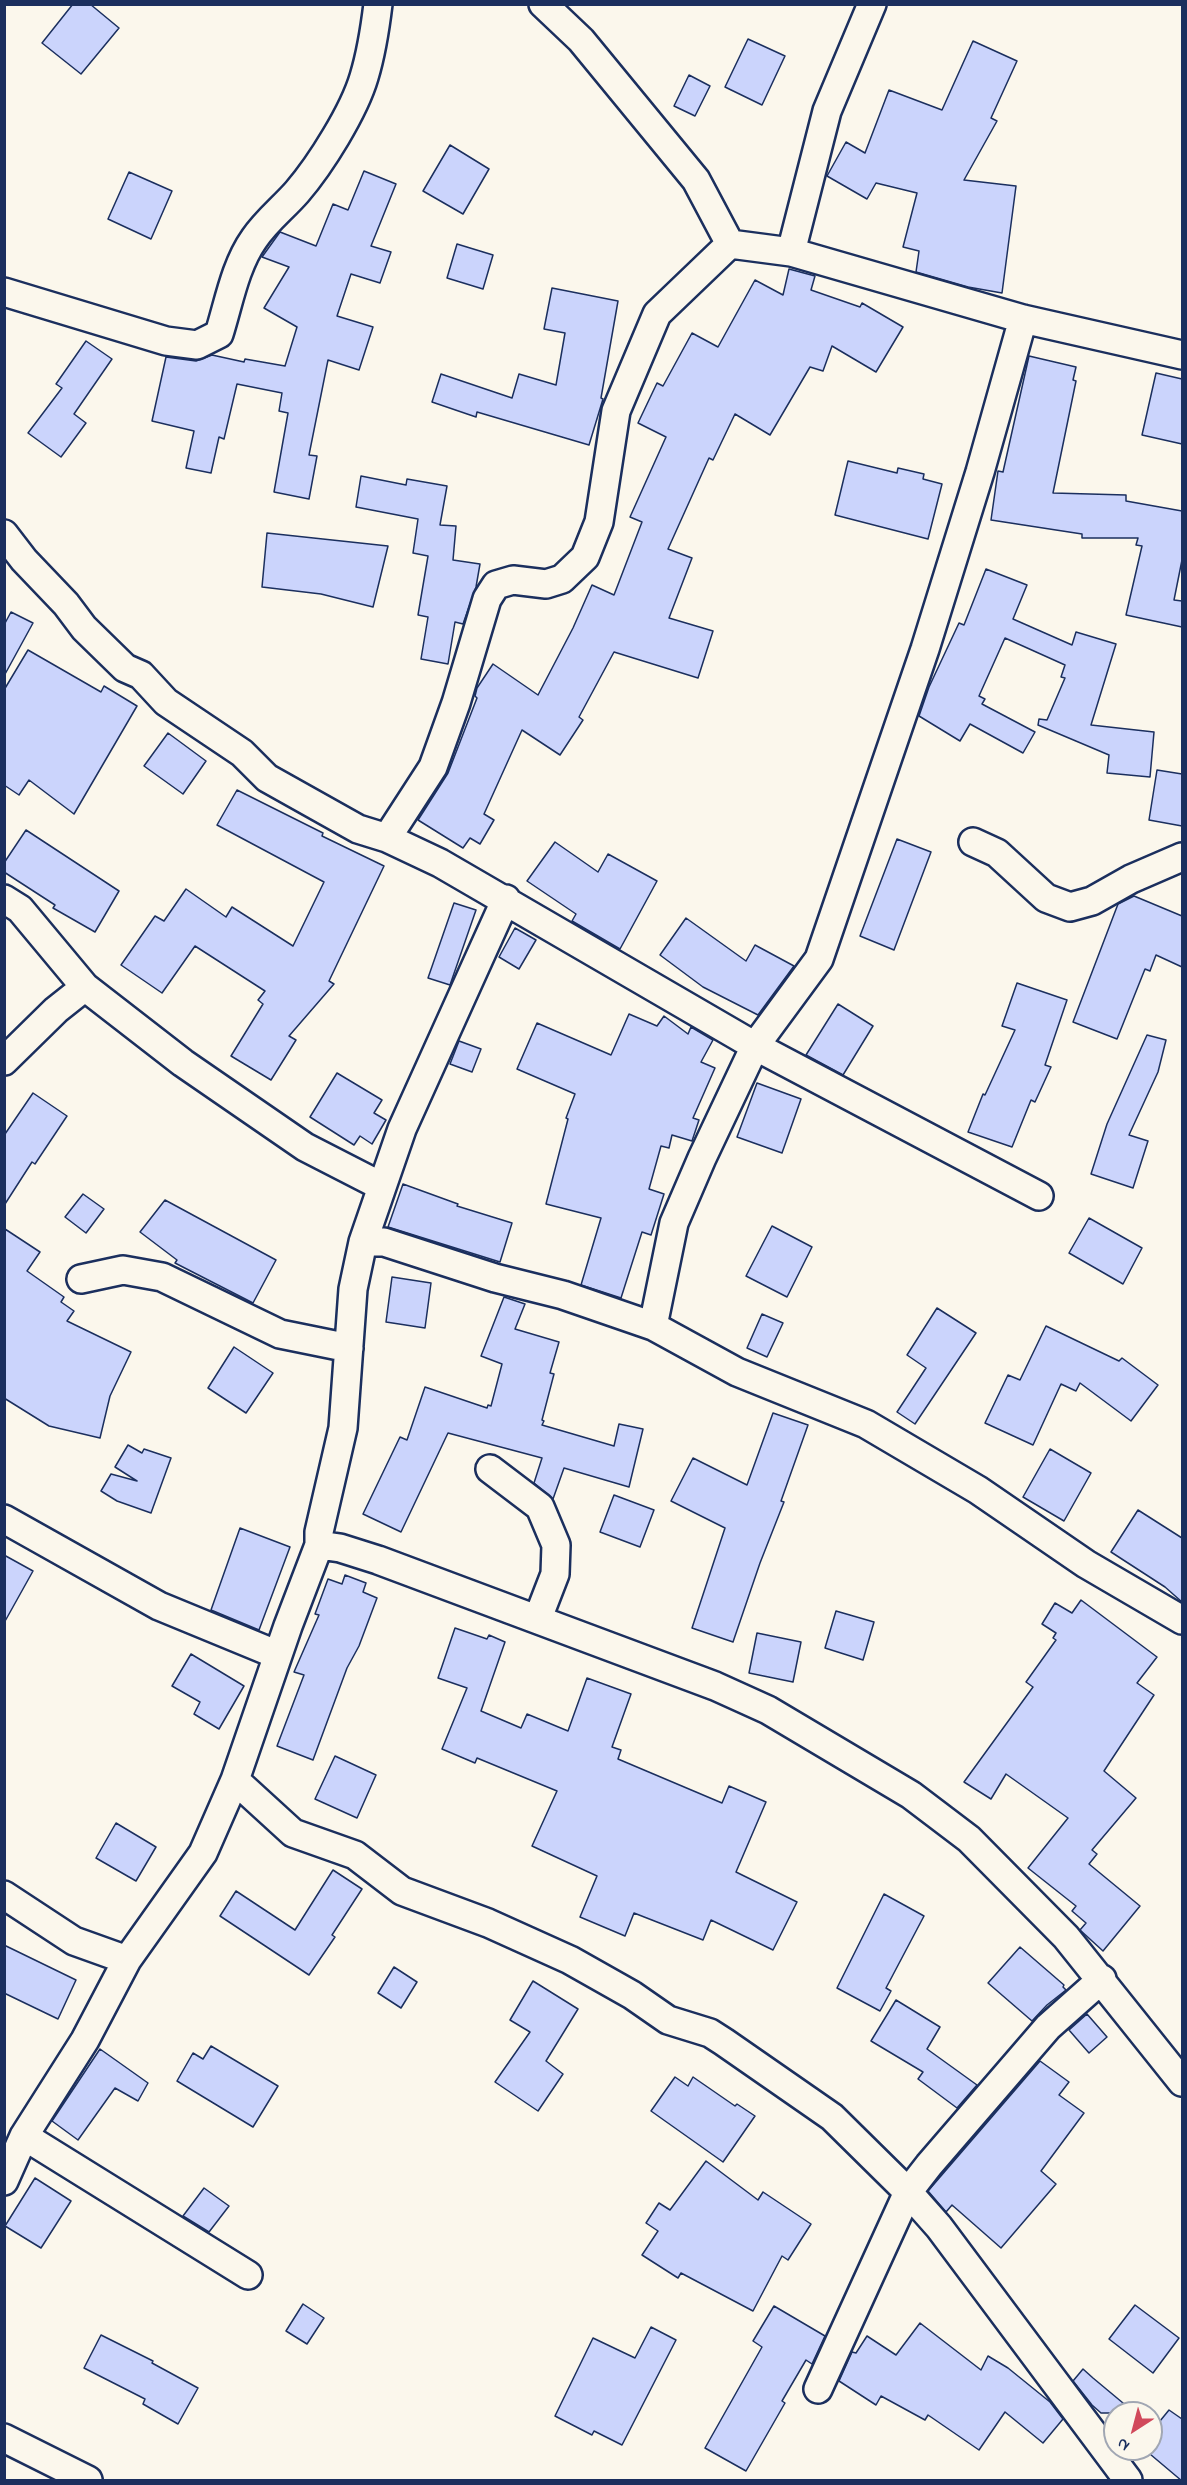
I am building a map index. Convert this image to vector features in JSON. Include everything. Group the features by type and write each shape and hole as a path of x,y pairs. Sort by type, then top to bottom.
{"street":[{"path":"4,292 166,341 197,345 219,334 241,264 253,240 268,221 298,191 334,139 355,100 364,77 378,4"},
{"path":"543,4 580,40 696,180 730,244"},
{"path":"791,252 827,111 872,4"},
{"path":"730,244 791,252 1023,319 1182,355"},
{"path":"387,838 433,766 456,703 487,599 496,585 513,580 546,584 562,579 585,557 599,522 616,411 657,314 730,244"},
{"path":"653,1326 674,1223 755,1046 819,959 925,649 980,472 1023,319"},
{"path":"4,534 24,560 66,603 84,628 125,668 141,675 166,702 242,753 267,778 358,829 387,838 440,863 506,899 595,955 680,1001 755,1046 1040,1196"},
{"path":"973,842 998,853 1046,898 1070,907 1092,901 1131,879 1182,857"},
{"path":"4,899 21,909 85,987 183,1063 305,1147 381,1186"},
{"path":"4,2181 24,2136 85,2040 127,1960 203,1853 235,1780 278,1655 320,1545 319,1532 343,1428 353,1289 363,1242 402,1129 506,899"},
{"path":"4,1061 56,1010 85,987"},
{"path":"363,1242 384,1242 495,1278 563,1295 653,1326 737,1372 866,1424 978,1490 1086,1563 1182,1620"},
{"path":"81,1279 123,1270 162,1277 280,1334 349,1348"},
{"path":"490,1469 540,1507 556,1545 555,1574 538,1618"},
{"path":"4,1519 159,1606 278,1655"},
{"path":"320,1545 340,1548 378,1560 715,1686 768,1710 911,1795 969,1839 1066,1937 1102,1979 1182,2082"},
{"path":"235,1780 293,1833 355,1855 402,1891 488,1923 570,1960 632,1995 668,2020 710,2033 832,2117 908,2192 939,2227 983,2283 1128,2481"},
{"path":"4,1895 74,1941 127,1960"},
{"path":"818,2389 908,2192 1048,2027 1102,1979"},
{"path":"24,2136 248,2275"},
{"path":"4,2438 88,2481"}],"building":[{"path":"73,4 90,4 119,28 81,74 42,43"},
{"path":"748,39 785,56 762,105 725,87"},
{"path":"973,41 1017,61 991,118 997,121 964,180 1016,186 1002,293 968,287 916,272 919,251 903,247 917,193 876,183 867,199 827,176 846,142 865,153 889,90 942,110"},
{"path":"689,75 710,86 695,116 674,106"},
{"path":"450,145 489,169 463,214 423,191"},
{"path":"364,171 396,184 371,246 391,252 380,283 351,274 337,316 373,327 359,370 328,360 309,455 317,456 309,499 274,492 288,413 279,411 282,393 237,384 224,439 219,437 211,473 186,468 194,431 152,421 166,357 196,361 212,355 244,362 245,359 285,366 297,327 264,308 289,267 262,257 280,232 316,246 333,204 348,210"},
{"path":"129,172 172,191 151,239 108,219"},
{"path":"457,244 493,255 483,289 447,278"},
{"path":"789,269 815,276 811,290 860,307 862,303 903,327 876,372 832,346 823,371 810,367 770,435 735,414 713,460 709,458 668,549 692,558 669,618 713,631 698,678 614,652 579,717 583,720 560,755 522,730 484,814 494,820 480,844 470,838 463,848 418,820 448,773 477,698 475,696 477,688 493,664 538,695 573,628 592,585 614,595 642,522 630,517 666,437 638,423 657,383 663,386 692,333 718,347 755,280 783,295"},
{"path":"552,288 618,301 601,398 603,399 589,445 477,412 476,417 432,402 441,374 512,398 519,374 556,385 565,333 544,329"},
{"path":"86,341 112,359 74,414 86,423 61,457 28,433 62,388 56,384"},
{"path":"1029,356 1076,367 1073,380 1076,381 1053,493 1126,495 1126,501 1182,511 1182,560 1174,600 1182,601 1182,627 1126,615 1142,546 1136,545 1138,538 1082,538 1082,534 991,520 998,471 1003,472"},
{"path":"1156,373 1182,379 1182,444 1142,435"},
{"path":"848,461 897,473 898,468 924,474 923,479 942,484 928,539 835,515"},
{"path":"361,476 406,485 407,479 447,486 440,525 456,526 453,560 480,564 476,587 463,624 455,622 448,664 421,659 428,617 418,615 428,556 413,553 418,519 356,507"},
{"path":"267,533 388,546 373,607 321,594 262,587"},
{"path":"986,569 1027,585 1013,619 1072,645 1076,632 1116,644 1091,725 1154,732 1150,777 1107,773 1109,755 1038,725 1039,719 1047,720 1065,678 1061,677 1065,665 1005,638 979,696 985,699 982,704 1035,732 1023,753 970,724 960,741 919,716 929,687 959,623 964,625"},
{"path":"11,612 33,623 4,676 4,625"},
{"path":"28,650 101,692 104,686 137,706 74,814 29,780 19,795 4,785 4,690"},
{"path":"168,733 206,761 183,794 144,766"},
{"path":"1157,770 1182,774 1182,826 1149,820"},
{"path":"237,790 323,833 322,836 384,866 329,981 334,984 289,1036 296,1040 271,1080 231,1056 263,1004 258,1000 265,991 195,946 162,993 121,965 155,916 164,921 186,889 226,917 232,907 293,946 324,882 217,825"},
{"path":"26,830 119,891 95,932 53,908 55,905 4,872 4,863"},
{"path":"897,839 931,852 894,950 860,936"},
{"path":"555,842 598,872 608,854 657,881 620,949 572,921 576,914 527,881"},
{"path":"1134,896 1182,916 1182,967 1156,955 1150,971 1145,969 1117,1039 1073,1022 1118,904"},
{"path":"454,903 476,910 450,985 428,978"},
{"path":"686,918 746,961 755,945 794,966 758,1015 703,987 660,955"},
{"path":"515,928 536,940 519,969 499,957"},
{"path":"1017,983 1067,1000 1045,1065 1051,1067 1035,1102 1031,1100 1012,1147 968,1132 983,1094 985,1095 1015,1030 1002,1026"},
{"path":"838,1004 873,1026 843,1075 806,1055"},
{"path":"629,1014 657,1026 664,1016 688,1034 691,1027 713,1040 701,1062 715,1068 693,1118 699,1120 692,1141 672,1135 669,1148 661,1146 649,1189 664,1194 651,1235 642,1232 621,1298 581,1285 601,1218 546,1204 568,1119 566,1118 575,1094 517,1069 537,1023 611,1055"},
{"path":"1147,1035 1166,1040 1158,1072 1129,1135 1148,1141 1133,1188 1091,1174 1107,1124"},
{"path":"459,1041 481,1049 472,1072 450,1064"},
{"path":"337,1073 382,1100 374,1113 386,1120 372,1144 360,1136 354,1145 310,1117"},
{"path":"757,1083 801,1099 782,1153 737,1137"},
{"path":"33,1093 67,1116 35,1164 32,1162 5,1204 5,1134"},
{"path":"403,1184 458,1204 457,1206 512,1223 500,1262 388,1227"},
{"path":"83,1194 104,1209 86,1233 65,1217"},
{"path":"165,1200 276,1260 253,1303 175,1263 177,1260 140,1232"},
{"path":"1089,1218 1142,1248 1123,1284 1069,1253"},
{"path":"772,1226 812,1247 787,1297 746,1276"},
{"path":"5,1229 40,1252 27,1271 64,1297 61,1302 74,1311 67,1321 131,1352 110,1396 100,1438 49,1426 4,1398"},
{"path":"392,1277 431,1283 425,1328 386,1322"},
{"path":"504,1297 525,1304 515,1329 559,1342 550,1373 554,1374 542,1425 614,1446 619,1424 643,1429 629,1487 564,1468 553,1499 534,1483 542,1458 448,1433 401,1532 363,1514 400,1437 407,1440 425,1387 487,1408 488,1405 491,1406 502,1364 481,1356"},
{"path":"937,1308 976,1333 915,1424 897,1412 926,1368 907,1355"},
{"path":"762,1314 783,1323 767,1357 747,1348"},
{"path":"1046,1326 1119,1361 1122,1358 1158,1385 1131,1421 1080,1383 1076,1391 1061,1384 1033,1445 985,1423 1008,1375 1020,1380"},
{"path":"234,1347 273,1373 246,1413 208,1388"},
{"path":"773,1413 808,1425 781,1501 784,1502 733,1642 692,1628 725,1528 671,1501 693,1458 747,1485"},
{"path":"128,1445 142,1453 144,1449 171,1458 151,1513 117,1501 101,1491 111,1474 137,1481 115,1467"},
{"path":"1050,1449 1091,1473 1064,1521 1023,1497"},
{"path":"614,1495 654,1510 640,1547 600,1532"},
{"path":"1138,1510 1182,1538 1182,1602 1165,1587 1111,1552"},
{"path":"240,1528 290,1547 259,1630 211,1610"},
{"path":"4,1555 33,1571 4,1623"},
{"path":"345,1575 366,1583 363,1592 377,1598 359,1646 347,1668 313,1760 277,1746 304,1675 294,1672 319,1615 315,1614 328,1579 342,1584"},
{"path":"1081,1600 1157,1657 1137,1683 1154,1695 1104,1771 1136,1798 1092,1850 1097,1854 1089,1864 1140,1906 1103,1951 1080,1930 1086,1923 1072,1911 1076,1906 1028,1868 1068,1818 1006,1774 991,1799 964,1782 1033,1687 1026,1682 1056,1640 1053,1638 1056,1633 1042,1624 1055,1603 1072,1613"},
{"path":"836,1611 874,1622 863,1660 825,1648"},
{"path":"455,1628 487,1639 489,1635 505,1642 481,1711 521,1728 527,1714 568,1731 587,1678 631,1694 612,1747 621,1750 618,1759 722,1803 729,1786 766,1802 736,1872 797,1902 773,1950 711,1920 703,1940 634,1913 625,1936 580,1917 597,1876 532,1846 557,1791 477,1758 475,1763 442,1749 467,1688 438,1678"},
{"path":"757,1633 801,1642 793,1682 749,1673"},
{"path":"191,1654 244,1686 219,1729 194,1714 200,1702 172,1686"},
{"path":"335,1756 376,1775 357,1818 315,1799"},
{"path":"116,1823 156,1847 136,1881 96,1858"},
{"path":"333,1870 362,1889 332,1935 335,1937 309,1975 220,1916 236,1891 295,1930"},
{"path":"884,1894 924,1916 886,1988 891,1991 880,2011 837,1988"},
{"path":"4,1945 76,1980 58,2019 4,1993"},
{"path":"1020,1947 1064,1985 1066,1990 1032,2021 988,1983"},
{"path":"394,1967 417,1982 401,2008 378,1993"},
{"path":"533,1981 578,2009 546,2061 563,2074 538,2111 495,2082 530,2032 510,2020"},
{"path":"896,2000 940,2027 927,2049 977,2085 957,2108 918,2079 923,2072 871,2041"},
{"path":"1087,2014 1107,2037 1089,2053 1069,2030"},
{"path":"211,2046 278,2086 253,2127 177,2081 193,2053 203,2059"},
{"path":"100,2049 148,2083 138,2101 115,2088 78,2140 52,2121"},
{"path":"1040,2061 1069,2082 1059,2095 1084,2113 1041,2171 1056,2184 1001,2248 952,2205 946,2212 928,2191"},
{"path":"675,2077 688,2086 693,2077 735,2106 737,2104 755,2116 723,2162 651,2111"},
{"path":"706,2161 758,2200 763,2192 811,2224 788,2260 782,2256 753,2311 681,2273 678,2278 642,2255 658,2231 646,2223 659,2203 670,2210"},
{"path":"35,2178 71,2201 41,2248 5,2226"},
{"path":"204,2188 229,2206 209,2232 183,2216"},
{"path":"303,2304 324,2318 307,2344 286,2331"},
{"path":"1135,2305 1179,2338 1153,2373 1109,2339"},
{"path":"774,2306 825,2336 812,2364 806,2360 782,2401 785,2403 746,2471 705,2448 762,2347 753,2341"},
{"path":"920,2323 981,2370 988,2356 1008,2368 1050,2402 1063,2419 1043,2443 1005,2412 979,2450 928,2415 925,2420 881,2396 876,2405 839,2381 852,2352 856,2353 867,2336 896,2355"},
{"path":"651,2327 676,2340 622,2445 594,2431 592,2435 555,2416 593,2338 635,2358"},
{"path":"101,2335 153,2361 152,2363 198,2388 178,2424 143,2404 145,2399 84,2368"},
{"path":"1083,2369 1121,2401 1103,2401 1103,2413 1101,2413 1073,2381"},
{"path":"1169,2410 1182,2419 1182,2481 1158,2461 1163,2461 1163,2417"}]}
